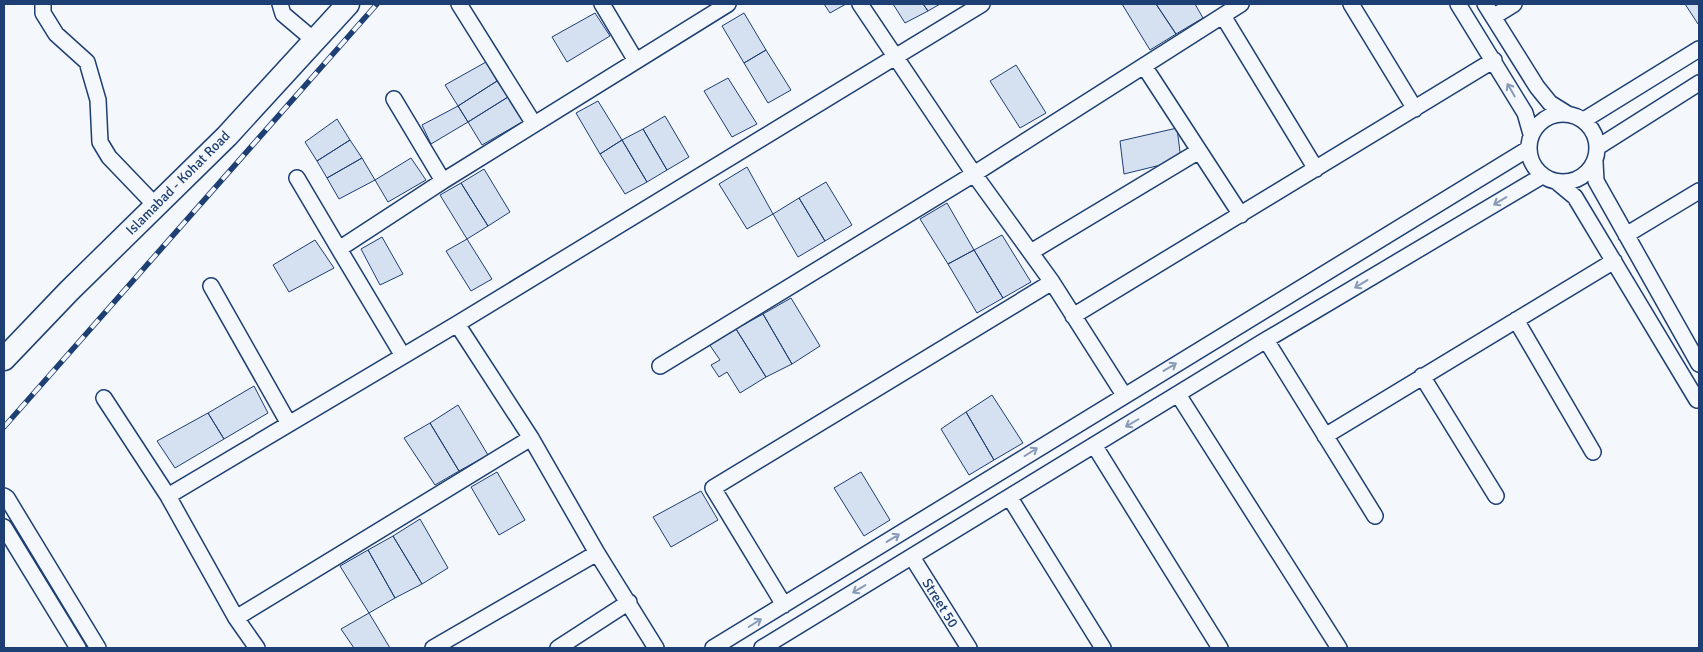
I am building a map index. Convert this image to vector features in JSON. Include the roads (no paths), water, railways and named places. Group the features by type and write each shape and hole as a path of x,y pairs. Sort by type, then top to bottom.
{"highway":[{"name":"Islamabad - Kohat Road","path":"4,359 69,291 226,136 348,4"}],"street":[{"path":"44,4 43,13 56,34 87,62 98,100 100,142 109,156 156,206"},
{"path":"280,4 283,14 315,41"},
{"path":"458,4 534,124"},
{"path":"602,4 636,61"},
{"path":"339,249 443,181 728,4"},
{"path":"860,4 974,174 1032,252 1124,395"},
{"path":"168,496 457,324 982,4"},
{"path":"660,366 974,174 1241,4"},
{"path":"1351,4 1415,109"},
{"path":"1458,4 1525,113 1531,134"},
{"path":"1485,4 1543,95 1550,103 1566,113 1584,120 1594,132 1598,147 1595,162 1596,181 1699,364"},
{"path":"1493,17 1514,4"},
{"path":"1223,16 1316,169"},
{"path":"1584,120 1699,49"},
{"path":"1074,316 1494,60"},
{"path":"1144,66 1241,215"},
{"path":"1598,147 1699,83"},
{"path":"394,99 443,181"},
{"path":"1566,113 1552,115 1540,122 1531,134 1528,149 1532,164 1542,176 1557,182 1575,197 1697,400"},
{"path":"713,648 1528,149"},
{"path":"1032,252 1200,151"},
{"path":"1557,182 1572,182 1586,174 1595,162"},
{"path":"762,648 966,526 1094,445 1179,396 1266,340 1542,176"},
{"path":"296,178 403,356"},
{"path":"1626,235 1699,191"},
{"path":"1325,436 1614,261"},
{"path":"784,605 713,488 1052,282"},
{"path":"211,286 289,424"},
{"path":"1516,320 1593,452"},
{"path":"457,324 531,438 596,553 629,602 656,648"},
{"path":"1266,340 1375,516"},
{"path":"1422,376 1496,496"},
{"path":"1179,396 1339,648"},
{"path":"104,398 168,496 236,618 257,648"},
{"path":"236,618 531,438"},
{"path":"1094,445 1220,648"},
{"path":"4,496 98,648"},
{"path":"1010,498 1103,648"},
{"path":"951,502 966,526"},
{"path":"4,527 78,648"},
{"path":"433,648 596,553"},
{"name":"Street 50","path":"912,557 969,648"},
{"path":"558,648 629,602"}],"railway":[{"path":"4,427 377,4"}]}
